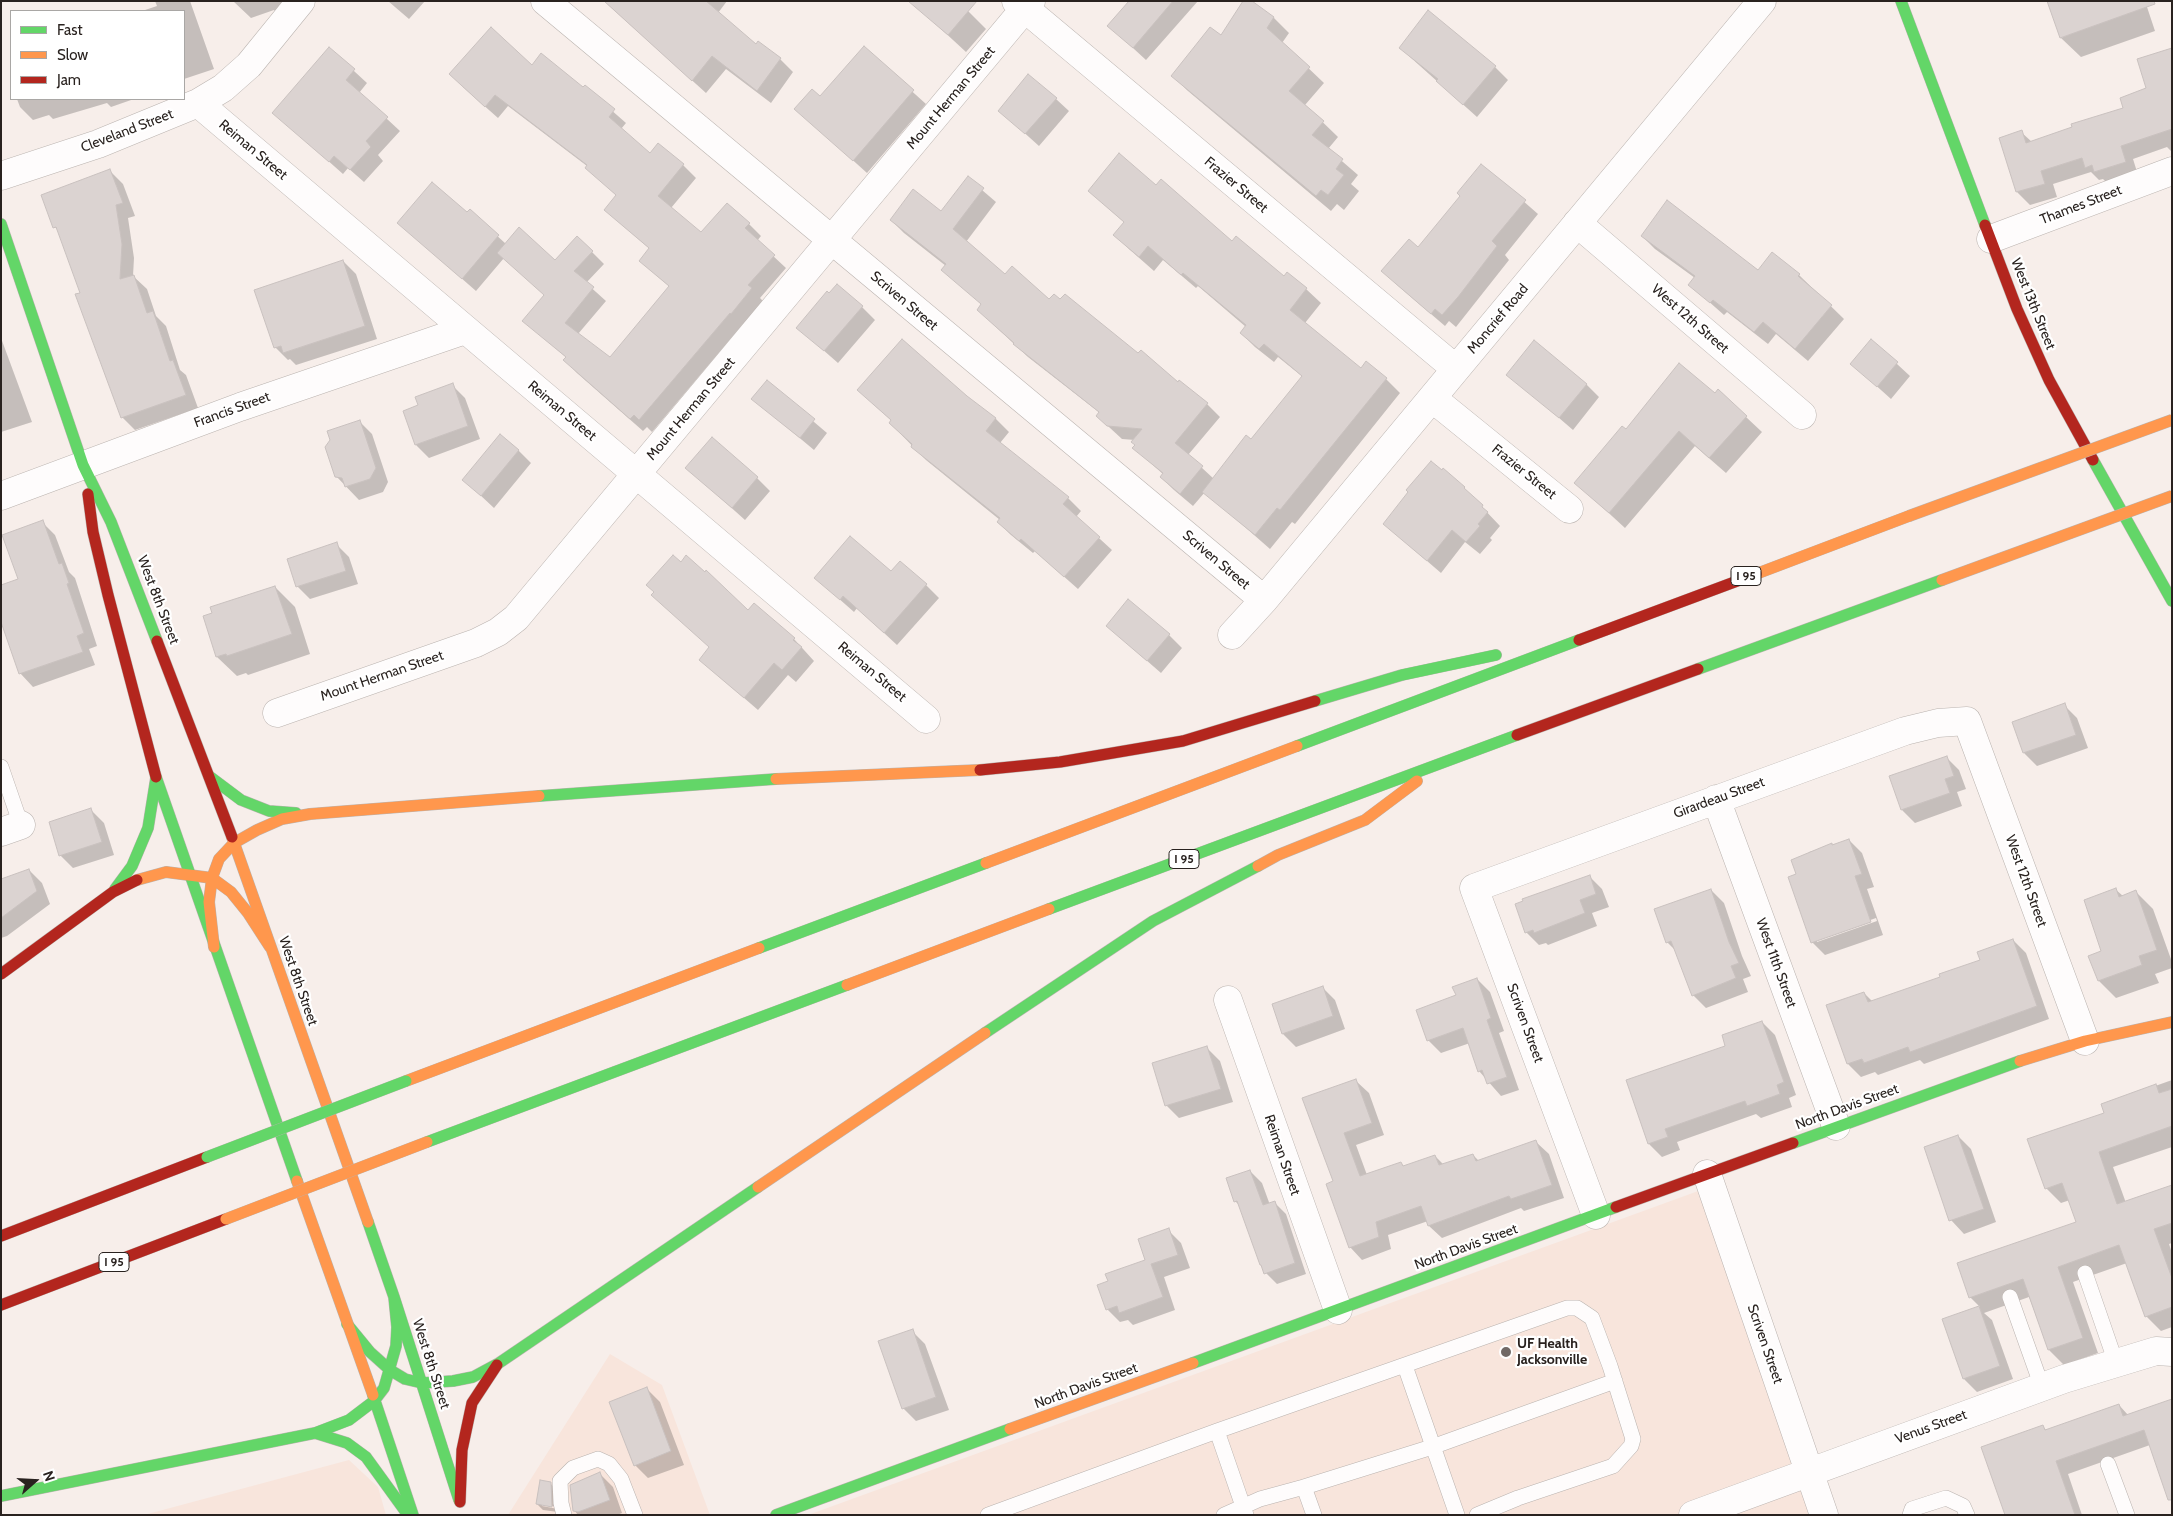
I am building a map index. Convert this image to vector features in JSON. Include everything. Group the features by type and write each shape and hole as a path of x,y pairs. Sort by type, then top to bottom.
{"main road":[{"name":"West 13th Street","path":"1901,1 2017,309 2049,380 2172,601"},
{"name":"West 8th Street","path":"1,224 84,465 111,522 131,572 234,843 394,1297 464,1515"},
{"name":"I 95","path":"1,1236 406,1081 1583,637 2172,420"},
{"name":"West 8th Street","path":"84,465 94,532 106,586 134,700 156,778 413,1515"},
{"name":"I 95","path":"1,1306 427,1142 1440,763 2172,496"},
{"path":"214,947 209,902 212,878 219,859 234,843 282,819 310,814 738,781 998,769 1060,762 1183,741 1402,675 1583,637"},
{"path":"347,1324 370,1352 390,1370 404,1379 422,1383 453,1381 473,1377 499,1363 1104,952 1153,921 1278,856 1366,820 1440,763"},
{"path":"209,776 242,800 269,810 310,814"},
{"path":"113,892 132,866 148,828 156,778"},
{"path":"1,974 113,892 142,877 166,872 212,878 231,892 248,913 270,947"},
{"name":"North Davis Street","path":"776,1515 2003,1066 2085,1041 2172,1022"},
{"path":"1,1496 315,1433 358,1415 374,1401 384,1388 390,1370 396,1346 397,1327 394,1297"},
{"path":"460,1502 462,1450 472,1403 499,1363"},
{"path":"315,1433 347,1443 366,1457 408,1515"}],"street":[{"name":"Cleveland Street","path":"1,176 98,144 198,103 223,88 249,65 301,1"},
{"name":"Scriven Street","path":"545,1 1264,600"},
{"name":"Moncrief Road","path":"1232,635 1264,600 1762,1"},
{"name":"Mount Herman Street","path":"277,713 476,643 498,632 516,618 832,241 1024,4"},
{"name":"Frazier Street","path":"1024,4 1456,369"},
{"name":"Reiman Street","path":"198,103 926,719"},
{"name":"Thames Street","path":"1991,238 2172,171"},
{"name":"West 12th Street","path":"1577,223 1802,415"},
{"name":"Francis Street","path":"1,496 240,406 466,330"},
{"name":"Frazier Street","path":"1432,398 1569,509"},
{"name":"West 12th Street","path":"1967,721 2085,1041"},
{"name":"Girardeau Street","path":"1474,888 1905,731 1938,723 1967,721"},
{"name":"West 11th Street","path":"1716,799 1836,1126"},
{"name":"Scriven Street","path":"1474,888 1596,1215"},
{"name":"Reiman Street","path":"1228,1000 1338,1310"},
{"name":"Scriven Street","path":"1707,1174 1824,1515"},
{"name":"Venus Street","path":"1693,1515 2042,1387 2156,1351 2172,1352"}],"lane":[{"path":"1,767 11,828"},
{"path":"2084,1273 2116,1363"},
{"path":"2010,1297 2042,1387"},
{"path":"988,1515 1026,1508 1217,1431 1567,1308 1577,1308 1592,1318 1615,1381 1633,1440 1623,1456 1613,1466 1518,1498 1477,1515"},
{"path":"1405,1366 1457,1515"},
{"path":"1224,1515 1245,1510 1260,1499 1432,1447 1615,1381"},
{"path":"1217,1431 1245,1510"},
{"path":"564,1515 561,1503 560,1481 573,1468 598,1459 609,1464 622,1479 635,1515"},
{"path":"2108,1464 2127,1515"},
{"path":"1304,1487 1314,1515"},
{"path":"1910,1515 1912,1509 1946,1498 1963,1506 1967,1515"}],"shaded area":[{"name":"UF Health Jacksonville","path":"1701,1190 1815,1515 808,1515"},
{"path":"610,1354 662,1385 710,1515 508,1515"},
{"path":"349,1460 378,1487 386,1515 144,1515"}],"building":[{"path":"604,1 706,1 756,44 758,41 781,58 757,91 712,56 692,81"},
{"path":"908,1 977,1 948,35"},
{"path":"1129,1 1173,1 1133,48 1107,26"},
{"path":"1243,1 1252,1 1274,17 1267,28 1310,67 1289,91 1324,121 1312,135 1343,159 1336,169 1344,175 1328,195 1321,190 1316,196 1171,76 1210,27 1221,35"},
{"path":"2047,1 2154,1 2155,4 2060,38"},
{"path":"1428,10 1496,66 1463,105 1436,81 1438,79 1399,48"},
{"path":"491,27 532,65 541,53 583,87 585,85 615,109 609,117 650,153 658,143 684,164 658,196 701,232 727,203 750,223 745,228 775,255 748,285 752,288 731,314 639,420 634,415 630,419 563,360 566,357 522,321 544,295 497,253 519,227 555,260 577,236 593,251 574,271 594,287 565,323 610,357 669,286 639,261 649,248 604,210 616,195 585,168 587,165 495,95 485,107 449,74"},
{"path":"864,46 914,90 853,161 794,109 812,89 820,96"},
{"path":"329,47 355,69 346,80 388,117 366,141 371,147 350,170 334,156 329,162 272,113"},
{"path":"2172,48 2172,129 2121,146 2126,162 2094,172 2092,165 2085,168 2082,158 2041,171 2045,184 2016,192 1999,138 2022,130 2026,143 2072,127 2071,124 2123,108 2120,98 2146,88 2137,59"},
{"path":"1028,74 1057,98 1025,134 998,111"},
{"path":"1119,153 1156,185 1161,179 1232,241 1236,236 1284,276 1287,272 1307,288 1290,310 1361,368 1366,361 1387,378 1280,510 1277,508 1255,535 1202,492 1246,435 1251,439 1302,376 1264,344 1259,349 1240,333 1246,325 1183,273 1181,275 1148,246 1139,257 1113,235 1124,222 1088,191"},
{"path":"1481,164 1526,200 1492,241 1497,246 1458,297 1442,315 1435,309 1431,314 1381,271 1409,239 1418,247 1460,196 1457,193"},
{"path":"110,169 123,203 116,205 122,244 120,279 134,275 147,313 153,311 170,361 173,360 186,395 121,418 75,294 80,293 56,227 53,228 41,195"},
{"path":"968,176 984,188 953,229 1005,274 1012,266 1049,299 1054,294 1060,299 1065,294 1138,353 1141,350 1178,382 1179,380 1208,403 1175,443 1203,466 1180,494 1160,477 1163,473 1132,448 1135,445 1131,442 1142,429 1107,426 1096,416 1099,412 1013,344 977,310 981,304 941,270 946,264 890,220 913,189 941,211"},
{"path":"432,182 467,212 470,209 499,235 462,279 397,223"},
{"path":"1667,200 1758,270 1772,252 1800,274 1798,276 1832,305 1795,349 1763,322 1754,332 1713,300 1710,303 1688,285 1695,276 1641,236"},
{"path":"343,260 365,326 283,353 281,346 274,348 254,290"},
{"path":"837,284 863,306 824,351 796,328 827,291 829,293"},
{"path":"902,339 967,396 996,418 986,431 1069,497 1063,504 1100,537 1064,577 1021,539 1019,541 997,522 1000,518 911,447 912,444 889,423 891,420 857,390"},
{"path":"1871,339 1898,362 1877,387 1850,364"},
{"path":"1534,340 1587,384 1559,418 1506,375"},
{"path":"1679,363 1715,393 1718,389 1747,416 1709,458 1679,431 1609,513 1574,483 1622,426 1626,429"},
{"path":"767,380 815,419 800,438 751,399"},
{"path":"453,383 468,426 415,445 403,411 418,405 415,397"},
{"path":"360,420 376,468 370,479 345,487 342,478 335,477 325,447 330,440 327,431"},
{"path":"500,434 519,450 481,496 462,480"},
{"path":"712,437 758,477 732,508 685,468"},
{"path":"1431,461 1442,470 1443,468 1465,487 1488,512 1478,524 1480,526 1466,542 1452,530 1427,561 1383,524 1408,492 1406,490"},
{"path":"43,520 59,564 62,563 69,583 67,584 84,633 77,636 83,652 19,674 1,622 1,585 18,579 2,535"},
{"path":"850,536 891,571 900,561 927,584 884,633 843,596 840,600 814,578"},
{"path":"337,542 346,571 296,587 287,559"},
{"path":"673,555 681,562 686,555 705,572 706,570 748,610 754,603 795,638 793,640 802,647 782,670 774,663 744,698 699,660 709,647 651,595 654,592 646,585"},
{"path":"275,586 292,634 227,656 226,654 216,657 203,616 212,613 210,607"},
{"path":"1128,599 1170,634 1147,661 1106,626"},
{"path":"2065,703 2076,735 2023,753 2012,722"},
{"path":"1947,756 1954,776 1945,779 1950,793 1901,810 1889,776"},
{"path":"91,808 102,842 59,856 49,822"},
{"path":"1849,839 1862,874 1855,876 1871,922 1811,943 1788,877 1796,874 1791,860 1832,843 1832,845"},
{"path":"29,869 37,891 1,918 1,879"},
{"path":"1590,875 1596,894 1580,900 1585,913 1534,933 1533,930 1525,933 1515,904 1523,901 1522,899"},
{"path":"2116,888 2119,897 2136,890 2157,950 2139,956 2142,965 2098,981 2088,956 2101,951 2084,900"},
{"path":"1711,889 1729,942 1739,963 1731,966 1736,978 1692,996 1671,941 1666,943 1654,909"},
{"path":"2013,939 2037,1006 1910,1052 1908,1047 1864,1063 1862,1059 1847,1064 1826,1005 1864,992 1868,1002 1940,977 1939,974 1980,960 1977,952"},
{"path":"1477,978 1491,1018 1487,1020 1507,1077 1487,1084 1482,1070 1478,1072 1463,1028 1427,1041 1416,1010 1456,995 1452,987"},
{"path":"1323,986 1333,1016 1282,1034 1272,1004"},
{"path":"1762,1021 1784,1082 1777,1085 1780,1094 1747,1106 1745,1101 1665,1129 1668,1137 1648,1144 1626,1080 1725,1046 1722,1035"},
{"path":"1207,1046 1221,1089 1165,1106 1152,1063"},
{"path":"1356,1079 1372,1123 1344,1133 1360,1176 1401,1162 1403,1166 1435,1155 1439,1165 1473,1154 1476,1161 1536,1140 1552,1185 1511,1199 1509,1196 1428,1226 1421,1206 1376,1222 1379,1237 1349,1248 1326,1184 1333,1181 1302,1098"},
{"path":"2156,1084 2159,1093 2172,1089 2172,1126 2099,1152 2117,1204 2172,1185 2172,1223 2154,1229 2172,1278 2172,1307 2145,1317 2119,1245 2058,1267 2083,1338 2048,1350 2023,1279 1969,1298 1957,1263 2076,1222 2062,1183 2045,1189 2027,1139 2104,1113 2101,1104"},
{"path":"1958,1135 1984,1209 1949,1221 1924,1147"},
{"path":"1250,1170 1263,1205 1275,1201 1295,1263 1264,1274 1237,1201 1234,1202 1226,1178"},
{"path":"1169,1228 1178,1255 1151,1264 1163,1297 1119,1313 1117,1306 1106,1310 1097,1285 1108,1281 1105,1274 1145,1260 1138,1239"},
{"path":"1979,1306 2000,1366 1963,1379 1942,1319"},
{"path":"913,1329 936,1397 902,1409 878,1341"},
{"path":"647,1387 671,1451 634,1466 609,1402"},
{"path":"2172,1399 2172,1500 2168,1500 2144,1430 2056,1461 2075,1515 2005,1515 1981,1447 2043,1425 2045,1430 2119,1404 2123,1416"},
{"path":"600,1472 610,1500 578,1512 573,1511 570,1485"},
{"path":"540,1480 551,1482 552,1507 536,1504"}],"traffic: fast":[{"path":"1901,1 1985,225"},
{"path":"1,224 83,465 111,522 157,641"},
{"path":"2093,460 2172,601"},
{"path":"1698,669 1942,580"},
{"path":"1297,746 1579,640"},
{"path":"1315,701 1402,675 1496,655"},
{"path":"1049,909 1517,735"},
{"path":"209,776 241,800 269,811 296,813"},
{"path":"156,777 297,1181"},
{"path":"115,889 132,866 148,828 156,778"},
{"path":"539,796 776,779"},
{"path":"759,948 986,863"},
{"path":"985,1033 1153,921 1258,866"},
{"path":"427,1142 847,985"},
{"path":"1793,1143 2020,1061"},
{"path":"207,1157 406,1081"},
{"path":"347,1324 370,1352 390,1370 405,1379 422,1383 453,1381 473,1377 499,1363 758,1187"},
{"path":"1193,1363 1616,1207"},
{"path":"368,1222 459,1500"},
{"path":"1,1496 315,1433 349,1420 374,1401 384,1388 396,1346 397,1327 394,1297"},
{"path":"373,1395 413,1515"},
{"path":"776,1515 1010,1429"},
{"path":"315,1433 347,1443 366,1457 408,1515"}],"traffic: slow":[{"path":"1909,516 2172,420"},
{"path":"1942,580 2172,496"},
{"path":"1756,574 1909,516"},
{"path":"986,863 1297,746"},
{"path":"776,779 980,770"},
{"path":"1258,866 1278,855 1365,820 1417,781"},
{"path":"214,947 209,902 212,878 219,859 234,843 257,830 282,819 310,814 539,796"},
{"path":"232,837 368,1222"},
{"path":"137,880 166,872 212,878 231,892 248,913 270,947"},
{"path":"847,985 1049,909"},
{"path":"406,1081 759,948"},
{"path":"2020,1061 2085,1041 2172,1022"},
{"path":"758,1187 985,1033"},
{"path":"226,1219 427,1142"},
{"path":"297,1181 373,1395"},
{"path":"1010,1429 1193,1363"}],"traffic: jam":[{"path":"1985,225 2017,309 2049,380 2093,460"},
{"path":"88,494 93,532 108,595 156,777"},
{"path":"1579,640 1756,574"},
{"path":"157,641 232,837"},
{"path":"1517,735 1698,669"},
{"path":"980,770 1060,762 1183,741 1315,701"},
{"path":"1,974 113,892 137,880"},
{"path":"1616,1207 1793,1143"},
{"path":"1,1236 207,1157"},
{"path":"1,1305 226,1219"},
{"path":"460,1502 462,1450 472,1403 497,1365"}],"place":[{"name":"UF Health Jacksonville","path":"1506,1352"}]}
